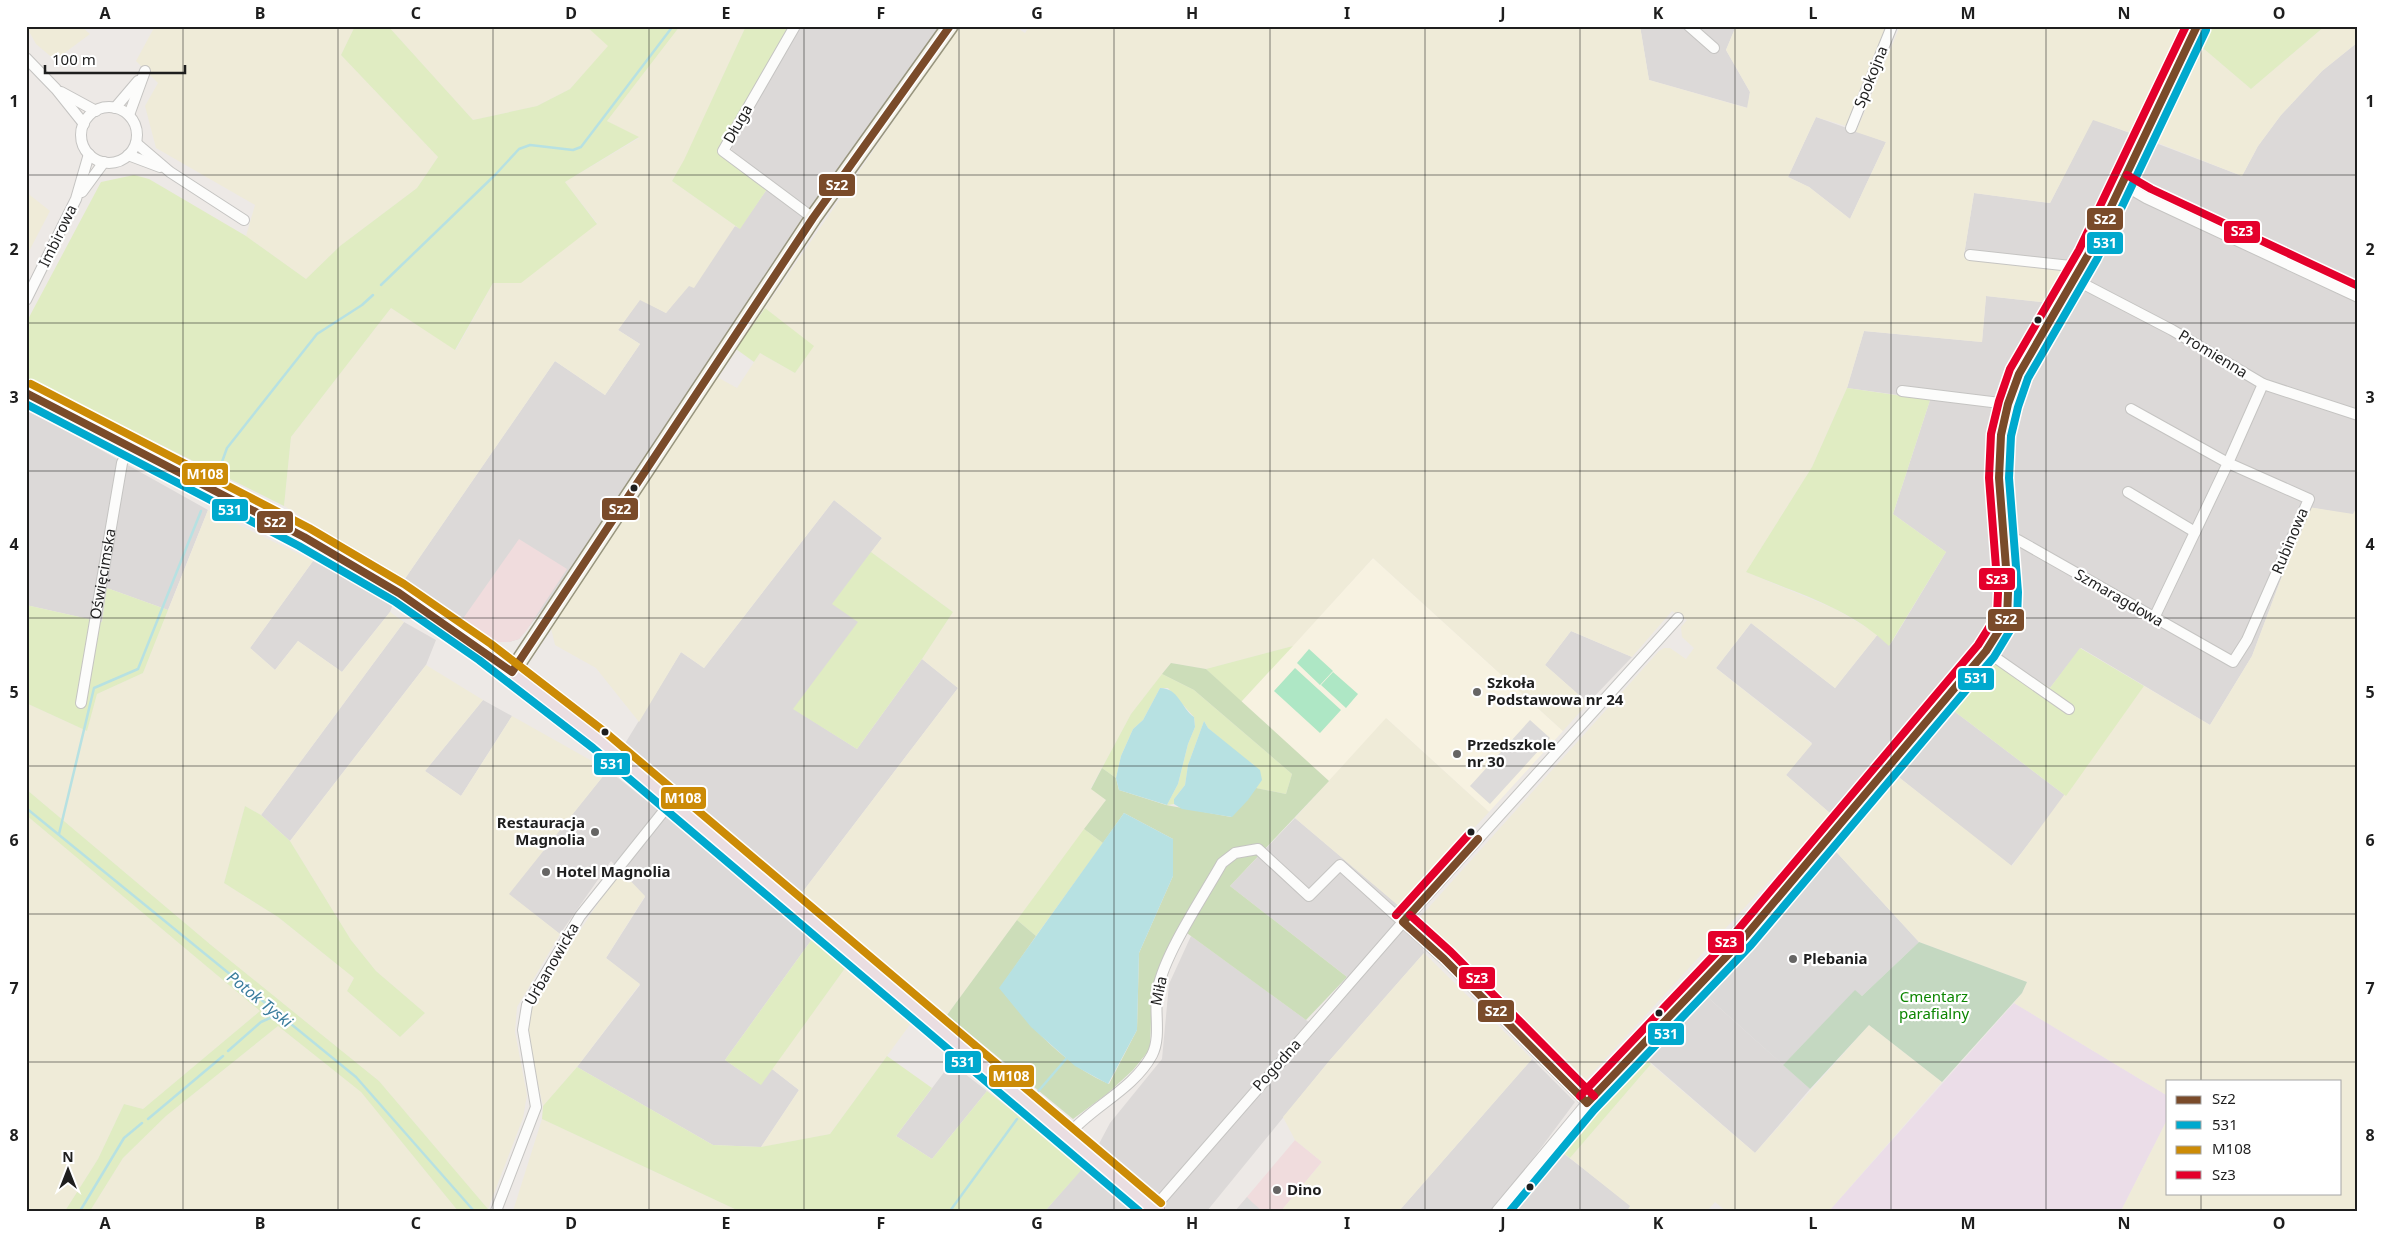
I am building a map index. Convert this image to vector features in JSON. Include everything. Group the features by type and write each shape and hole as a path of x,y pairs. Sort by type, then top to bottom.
{"highway":[{"path":"26,393 256,511 344,560 400,593 512,672 599,740 1154,1210"}],"street":[{"name":"Długa","path":"795,26 723,151 813,218"},
{"path":"512,672 813,218 950,26"},
{"path":"1689,26 1714,48"},
{"name":"Spokojna","path":"1851,128 1892,26"},
{"path":"1497,1211 1587,1103 1744,939 1986,651 2007,618 2008,593 2000,463 2001,435 2008,404 2019,374 2074,279 2122,184 2197,26"},
{"path":"26,58 56,89 84,124"},
{"path":"115,108 144,73 129,115"},
{"path":"56,89 96,110 115,108 129,115 137,131 136,143 128,154 120,160 104,162 90,154 82,141 84,124 96,110"},
{"path":"136,143 170,172 244,220"},
{"name":"Imbirowa","path":"76,199 90,154"},
{"path":"128,154 170,172"},
{"name":"Imbirowa","path":"26,300 30,281 76,199 104,162"},
{"path":"2122,184 2146,198 2358,297"},
{"path":"1970,255 2080,267"},
{"name":"Promienna","path":"2074,279 2172,330 2263,384 2358,415"},
{"path":"2154,618 2228,463 2263,384"},
{"path":"1902,391 2008,404"},
{"name":"Rubinowa","path":"2131,409 2228,463 2309,499 2247,640 2233,662"},
{"name":"Oświęcimska","path":"81,703 122,463 130,447"},
{"path":"2128,492 2195,532"},
{"name":"Szmaragdowa","path":"2004,539 2018,540 2233,662"},
{"name":"Pogodna","path":"1154,1210 1169,1190 1403,922 1678,618"},
{"path":"1986,651 2069,709"},
{"name":"Urbanowicka","path":"496,1211 536,1106 523,1030 526,1005 580,916 671,802"},
{"name":"Miła","path":"1067,1136 1084,1117 1135,1076 1150,1058 1156,1038 1155,1009 1158,987 1167,961 1222,863 1235,853 1258,849 1309,896 1340,865 1403,922"},
{"path":"1403,922 1444,959 1587,1103"}],"shaded area":[{"path":"26,26 81,26 90,34 55,60 36,44"},
{"path":"155,26 355,26 341,55 438,157 417,188 340,246 306,279 246,236 255,205 156,148 145,106 158,83 136,61"},
{"path":"388,26 586,26 609,46 570,89 537,106 473,120"},
{"path":"680,26 746,26 684,161 672,181 740,229 735,226 694,288 689,286 666,313 640,300 618,330 640,344 605,395 555,361 404,580 284,506 291,437 391,308 456,350 493,283 597,223 565,182 639,138 607,121"},
{"path":"800,26 950,26 565,581 519,639 509,642 497,642 486,637 404,580 555,361 605,395 640,344 618,330 640,299 666,313 735,226 740,228 767,189 807,208 732,151 731,145"},
{"path":"959,26 1014,26 1025,33 1030,26 1640,26 1649,80 1747,108 1750,92 1726,50 1736,26 1886,26 1846,126 1816,117 1788,177 1809,187 1850,219 1886,142 1856,132 1900,26 2188,26 2134,134 2093,120 2050,203 1974,193 1964,255 2070,268 2051,303 1986,296 1982,342 1864,331 1847,388 1812,467 1746,572 1835,609 1878,634 1835,688 1751,623 1716,668 1812,744 1786,775 1831,814 1583,1083 1510,1013 1514,1003 1505,995 1497,1001 1419,923 1421,916 1659,651 1664,648 1670,648 1686,659 1694,648 1682,637 1681,627 1687,620 1672,611 1632,657 1571,631 1545,665 1588,703 1563,731 1373,558 1293,646 1206,669 1171,663 1131,714 1091,788 1106,800 947,1015 801,894 958,688 922,659 953,612 871,552 882,538 834,500 704,668 681,652 639,722 596,668 555,645 551,628 566,600 717,377 737,388 760,353 795,373 813,346 765,308"},
{"path":"1640,26 1736,26 1726,50 1750,92 1748,108 1649,80"},
{"path":"2325,26 2358,26 2358,42 2322,71 2281,115 2258,146 2242,176 2153,141 2197,43 2251,89"},
{"path":"2358,42 2358,505 2353,515 2308,507 2252,656 2210,725 2081,648 2050,688 1989,650 1910,736 1831,814 1786,775 1812,743 1716,668 1751,623 1835,688 1878,634 1890,645 1946,552 1893,514 1930,400 1899,388 1898,395 1847,388 1864,331 1982,342 1986,296 2051,303 2038,341 2074,279 2070,269 1964,255 1974,193 2050,203 2093,119 2242,176 2258,146 2281,115 2322,71"},
{"path":"1816,117 1886,142 1850,219 1809,187 1788,177"},
{"path":"26,192 50,211 26,257"},
{"path":"26,408 208,510 168,610 107,588 102,622 26,605"},
{"path":"834,500 882,538 833,604 859,622 794,709 857,749 922,659 958,688 801,894 621,750 681,652 704,668"},
{"path":"2358,505 2358,1211 2121,1211 2166,1122 2166,1194 2342,1194 2342,1080 2166,1080 2166,1095 2014,1003 2022,993 2027,982 1919,942 1829,844 1896,775 2012,866 2144,686 2210,725 2252,656 2308,507 2353,514"},
{"path":"208,510 313,561 250,648 275,670 298,641 342,672 390,612 404,622 261,815 245,806 224,883 278,917 354,978 347,991 400,1037 425,1013 376,971 351,940 290,841 426,665 483,700 425,771 461,796 512,716 608,770 509,894 560,934 517,1007 515,1032 527,1095 523,1118 488,1209 379,1081 211,945 26,789 26,703 87,731 97,694 143,673"},
{"path":"519,539 567,569 519,639 509,642 497,642 462,620"},
{"path":"1373,558 1563,731 1489,812 1387,719 1329,781 1241,702"},
{"path":"313,561 393,604 390,612 342,672 298,641 275,670 250,648"},
{"path":"404,622 436,640 426,665 290,841 261,815"},
{"path":"1571,631 1632,657 1588,703 1545,665"},
{"path":"483,700 512,716 461,796 425,771"},
{"path":"1950,708 2066,796 2011,866 1896,775"},
{"path":"1386,718 1489,812 1400,907 1295,818"},
{"path":"1530,720 1550,738 1490,804 1470,786"},
{"path":"608,770 815,935 725,1060 760,1084 772,1069 799,1090 761,1147 713,1145 577,1067 640,985 606,958 645,897 611,861 560,934 508,894"},
{"path":"26,815 260,1011 143,1109 124,1104 98,1159 65,1211 26,1211"},
{"path":"1295,818 1416,920 1424,953 1330,1060 1207,1211 1045,1211 1092,1157 1110,1123 1162,1059 1169,984 1191,936 1313,1025 1351,980 1230,886"},
{"path":"1813,834 1824,843 1715,970 1703,961"},
{"path":"1829,844 1919,942 1862,996 1855,991 1783,1065 1703,993 1769,921"},
{"path":"620,870 645,896 606,958 640,984 577,1067 543,1106 526,1032 530,1011 540,991"},
{"path":"1424,953 1532,1059 1399,1211 1281,1211 1322,1162 1295,1140 1283,1117 1330,1060"},
{"path":"848,964 914,1019 830,1134 761,1147 799,1090 772,1069"},
{"path":"1703,993 1810,1089 1755,1153 1642,1055"},
{"path":"2014,1003 2166,1095 2166,1122 2121,1211 1829,1211"},
{"path":"1869,1025 1942,1082 1829,1211 1726,1211 1715,1202 1707,1211 1627,1211 1630,1206 1570,1158 1651,1064 1755,1153"},
{"path":"278,1026 361,1092 458,1211 90,1211 123,1158 166,1116"},
{"path":"1532,1059 1575,1102 1494,1211 1399,1211"},
{"path":"951,1063 987,1091 932,1159 896,1136"},
{"path":"542,1119 739,1211 513,1211"},
{"path":"1295,1140 1322,1162 1281,1211 1235,1211"},
{"path":"1558,1149 1631,1206 1627,1211 1507,1211"},
{"path":"1247,1197 1253,1203 1262,1211 1235,1211"}],"green space":[{"path":"355,26 388,26 473,120 537,106 570,89 608,46 586,26 680,26 607,121 639,137 565,182 597,224 521,283 493,283 455,350 391,308 291,437 284,506 26,378 26,323 101,182 134,175 149,179 246,236 306,279 340,246 417,188 438,157 341,55"},
{"path":"746,26 790,26 717,151 767,189 740,229 672,181 684,160"},
{"path":"2204,26 2325,26 2251,89 2197,43"},
{"path":"765,308 814,346 795,373 760,353 754,362 736,349"},
{"path":"1847,388 1930,400 1893,514 1946,552 1889,646 1874,633 1840,611 1746,572 1812,467"},
{"path":"871,552 953,612 922,659 857,749 793,709 858,622 832,604"},
{"path":"107,588 168,610 143,673 97,694 87,731 26,703 26,605 102,622"},
{"path":"1293,646 1241,702 1206,669"},
{"path":"2080,648 2144,686 2066,796 1950,708 1997,655 2050,688"},
{"path":"1309,649 1333,671 1320,685 1297,663"},
{"path":"1171,663 1206,669 1329,781 1230,886 1347,977 1306,1020 1180,928 1152,993 1150,1049 1133,1070 1108,1093 1073,1119 947,1015 1017,920 1036,936 1000,988 1048,1043 1077,1066 1109,1084 1137,1030 1139,953 1173,876 1173,839 1124,813 1103,843 1084,829 1106,800 1091,789 1102,768 1116,778 1119,790 1166,805 1231,817 1256,788 1286,794 1292,774 1194,690 1162,674"},
{"path":"1295,668 1341,710 1320,733 1274,691"},
{"path":"1333,672 1358,694 1346,708 1321,685"},
{"path":"1162,674 1194,690 1292,774 1286,794 1256,788 1261,780 1253,764 1243,758 1208,728 1204,721 1188,765 1185,785 1174,799 1174,804 1167,805 1178,784 1188,744 1195,727 1194,717 1168,688 1160,688 1143,720 1133,729 1121,756 1116,778 1102,768 1131,714"},
{"path":"26,789 211,945 379,1081 488,1209 487,1211 458,1211 361,1092 278,1026 166,1116 123,1158 90,1211 65,1211 98,1159 124,1104 143,1109 260,1011 26,815"},
{"path":"245,806 261,815 290,841 351,940 376,971 425,1013 400,1037 347,991 354,978 278,917 224,883"},
{"path":"1084,829 1103,843 1036,936 1017,920"},
{"path":"815,935 848,964 761,1085 725,1060"},
{"name":"Cmentarz parafialny","path":"1919,942 2027,982 2022,993 1942,1082 1869,1025 1810,1089 1783,1065 1855,990 1862,996"},
{"path":"1642,1055 1651,1064 1570,1158 1558,1149"},
{"path":"887,1056 932,1088 896,1136 932,1159 987,1091 1084,1167 1045,1211 739,1211 542,1119 543,1106 577,1067 713,1145 761,1147 830,1134"}],"water":[{"path":"1160,688 1172,691 1176,695 1194,717 1195,727 1188,744 1178,784 1167,805 1119,790 1116,778 1121,756 1133,729 1143,720"},
{"path":"1204,721 1208,728 1260,770 1262,780 1248,800 1232,817 1182,809 1174,804 1174,799 1185,785 1188,765"},
{"path":"1124,813 1173,839 1173,876 1139,953 1137,1030 1108,1084 1075,1066 1031,1027 999,988"}],"waterway":[{"path":"381,285 495,175 519,149 530,145 573,150 581,147 673,26"},
{"path":"218,473 227,448 317,334 362,305 373,295"},
{"path":"59,834 94,688 138,669 201,511"},
{"name":"Potok Tyski","path":"26,808 356,1077 474,1211"},
{"path":"228,1051 261,1022 279,1014"},
{"path":"148,1119 223,1056"},
{"path":"1035,1095 1066,1059"},
{"path":"950,1211 1017,1119"},
{"path":"80,1211 124,1138 142,1123"}],"transit line":[{"name":"Sz2","path":"512,672 813,218 950,26"},
{"name":"Sz3","path":"1580,1096 1736,932 1978,645 1997,615 1998,593 1989,478 1991,434 1999,401 2010,369 2079,250 2186,26"},
{"name":"Sz2","path":"1587,1103 1743,939 1986,651 2007,618 2008,593 1999,478 2001,435 2008,404 2019,374 2088,255 2197,26"},
{"name":"531","path":"1510,1211 1594,1110 1751,945 1994,657 2017,619 2018,592 2009,478 2011,436 2018,407 2028,378 2097,259 2206,30"},
{"name":"Sz3","path":"2127,175 2151,189 2358,286"},
{"name":"M108","path":"31,384 309,528 404,584 491,644 605,732 1161,1203"},
{"name":"Sz2","path":"26,393 304,537 399,593 512,672"},
{"name":"531","path":"26,404 299,546 394,601 479,660 593,748 1139,1211"},
{"name":"Sz3","path":"1396,915 1471,832"},
{"name":"Sz2","path":"1403,922 1478,839"},
{"name":"Sz3","path":"1410,915 1451,952 1594,1096"},
{"name":"Sz2","path":"1403,922 1444,959 1587,1103"}],"place":[{"name":"Szkoła Podstawowa nr 24","path":"1477,692"},
{"name":"Przedszkole nr 30","path":"1457,754"},
{"name":"Restauracja Magnolia","path":"595,832"},
{"name":"Hotel Magnolia","path":"546,872"},
{"name":"Plebania","path":"1793,959"},
{"name":"Dino","path":"1277,1190"}]}
